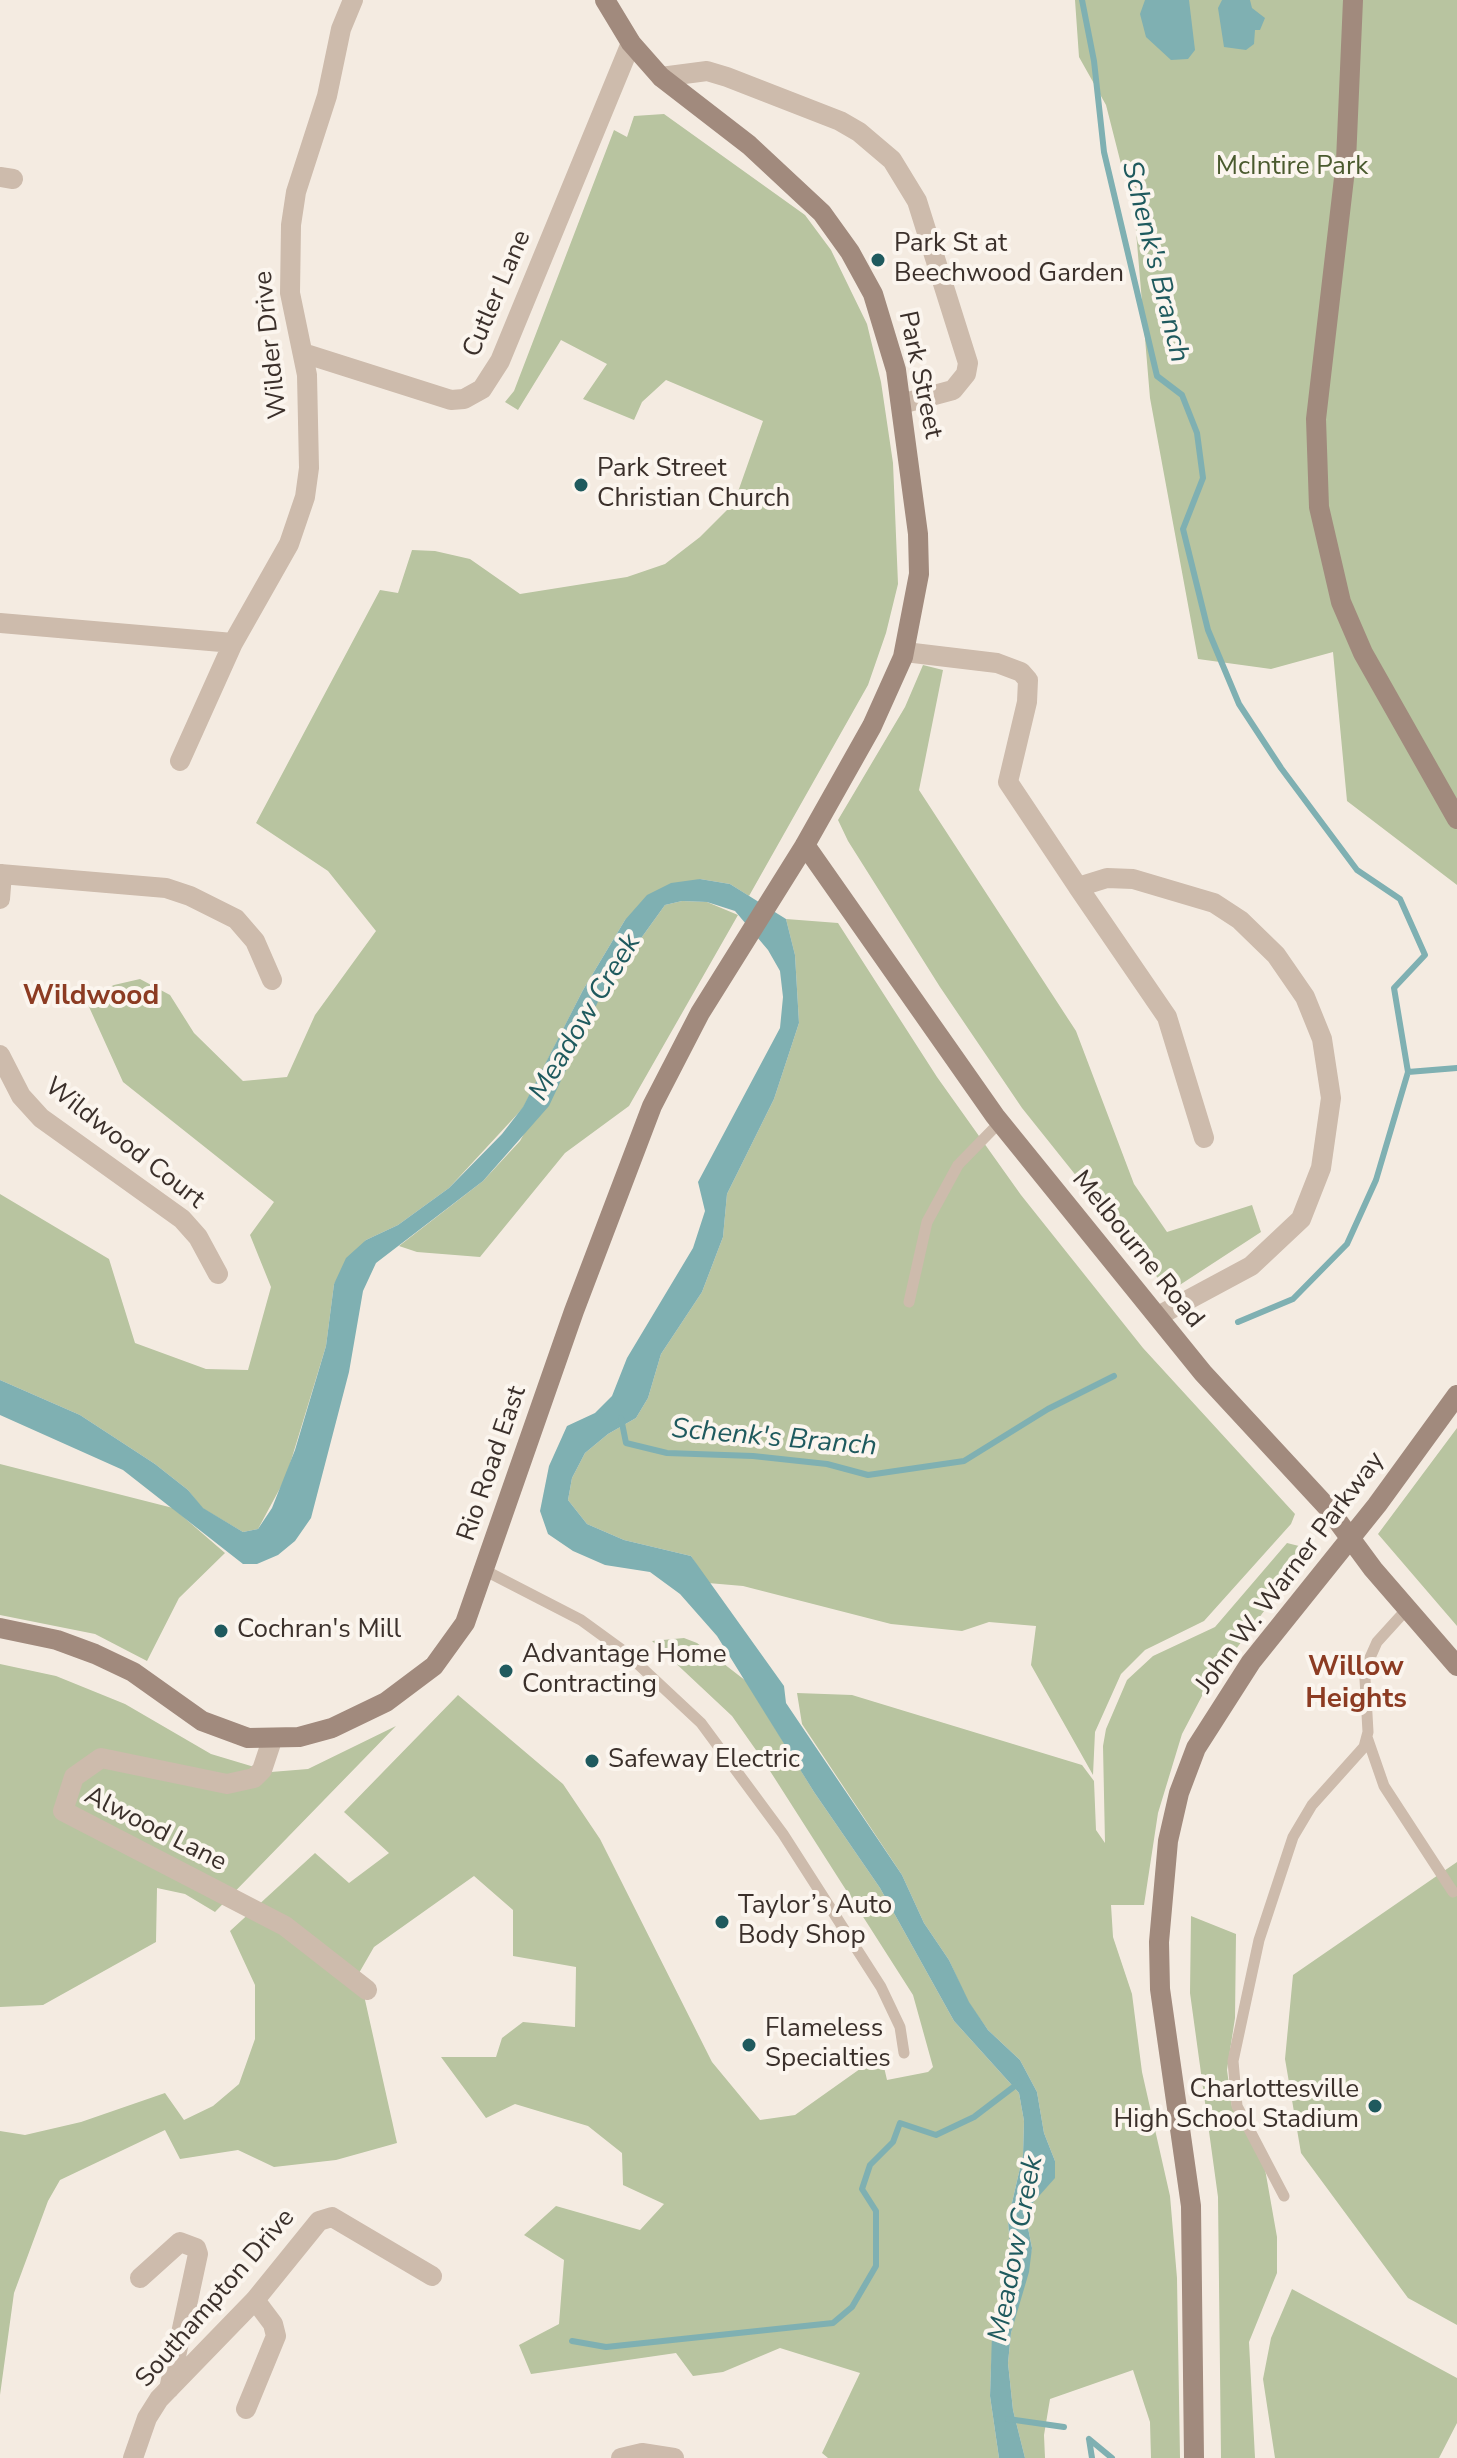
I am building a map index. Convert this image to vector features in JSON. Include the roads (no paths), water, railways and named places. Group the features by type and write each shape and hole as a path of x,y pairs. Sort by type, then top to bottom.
{"street":[{"name":"Wilder Drive","path":"180,761 233,643 289,544 305,497 309,468 307,375 290,293 291,225 296,192 327,96 341,29 353,0"},
{"name":"Park Street","path":"605,0 631,43 661,77 760,155 822,213 850,252 873,294 887,331 901,404 918,534 919,574 905,652 887,698 805,845"},
{"path":"1353,0 1346,161 1316,419 1319,507 1341,602 1363,653 1457,819"},
{"name":"Cutler Lane","path":"303,353 451,400 464,399 482,389 500,361 631,43"},
{"path":"661,77 707,71 727,77 840,121 859,132 892,160 917,201 968,363 966,374 953,390 901,404"},
{"path":"0,623 233,643"},
{"path":"905,652 997,663 1021,672 1028,680 1027,702 1008,782 1167,1017 1204,1138"},
{"name":"Rio Road East","path":"0,1628 57,1640 95,1654 133,1672 202,1721 236,1735 272,1740 299,1737 353,1720 418,1680 452,1646 465,1623 629,1161 652,1106 718,982 805,845"},
{"name":"Melbourne Road","path":"805,845 1000,1122 1203,1373 1328,1508 1407,1609 1457,1666"},
{"path":"0,899 1,874 166,888 190,896 236,919 255,941 272,980"},
{"path":"1078,887 1107,878 1133,879 1214,903 1240,920 1276,955 1305,997 1322,1039 1331,1098 1321,1168 1301,1219 1251,1266 1158,1316"},
{"name":"Wildwood Court","path":"0,1055 21,1096 41,1118 182,1219 198,1237 218,1274"},
{"name":"John W. Warner Parkway","path":"1194,2458 1191,2206 1160,1989 1159,1929 1168,1841 1179,1793 1196,1748 1251,1662 1350,1539 1457,1395"},
{"name":"Alwood Lane","path":"272,1740 262,1770 254,1778 227,1784 101,1758 74,1777 63,1811 285,1926 367,1990"},
{"name":"Southampton Drive","path":"133,2458 147,2418 169,2389 255,2300 319,2221 332,2217 432,2276"},
{"path":"140,2278 180,2242 196,2248 198,2254 169,2389"},
{"path":"246,2409 276,2336 273,2324 255,2300"},
{"path":"621,2458 658,2453 674,2458"}],"lane":[{"path":"909,1302 927,1222 958,1165 1000,1122"},
{"path":"484,1570 534,1593 625,1652 665,1686 708,1731 783,1834 881,1987 900,2027 904,2053"},
{"path":"1407,1609 1377,1642 1369,1660 1365,1679 1367,1737 1384,1786 1453,1892"},
{"path":"1284,2196 1237,2106 1233,2061 1259,1940 1293,1837 1312,1805 1355,1759 1367,1737"}],"water":[{"path":"1145,0 1189,0 1195,50 1188,59 1171,60 1146,37 1140,14"},
{"path":"1222,0 1250,0 1252,8 1265,18 1260,30 1255,30 1254,44 1246,50 1224,47 1218,8"},
{"name":"Meadow Creek","path":"700,879 730,884 786,919 795,955 799,1023 774,1099 727,1194 723,1237 702,1292 661,1354 648,1398 636,1418 608,1434 585,1453 572,1478 568,1500 587,1524 624,1540 691,1556 784,1686 786,1703 902,1875 924,1923 949,1960 969,2002 988,2030 1020,2060 1037,2092 1044,2133 1055,2161 1055,2178 1031,2205 1027,2223 1032,2248 1029,2272 1011,2333 1008,2363 1013,2410 1025,2458 999,2458 990,2396 992,2334 1006,2280 1010,2249 1008,2220 1023,2155 1024,2121 1019,2093 954,2021 880,1888 814,1792 717,1636 680,1594 650,1572 605,1565 573,1551 548,1534 540,1511 549,1466 567,1426 595,1413 612,1396 627,1358 693,1248 705,1211 698,1182 780,1028 783,997 780,971 768,950 735,911 707,902 682,901 665,905 603,991 549,1106 483,1181 376,1263 363,1291 349,1372 311,1518 295,1541 278,1555 257,1564 243,1564 123,1470 0,1415 0,1380 80,1415 155,1464 188,1490 203,1508 243,1532 258,1529 272,1508 295,1450 326,1346 334,1284 346,1258 366,1240 398,1225 449,1188 502,1134 523,1107 583,990 625,920 647,895 671,883"}],"waterway":[{"name":"Schenk's Branch","path":"1082,0 1094,61 1104,152 1157,376 1182,395 1197,433 1203,478 1183,529 1208,630 1239,704 1281,768 1357,870 1400,899 1425,955 1394,988 1408,1072 1376,1180 1347,1244 1293,1299 1238,1322"},
{"path":"1408,1072 1457,1068"},
{"name":"Schenk's Branch","path":"621,1418 626,1443 667,1453 753,1456 827,1464 868,1475 964,1461 1048,1409 1114,1376"},
{"path":"572,2341 606,2347 833,2323 852,2307 876,2266 876,2211 862,2189 870,2165 893,2142 900,2123 936,2135 974,2117 1020,2082"},
{"path":"1008,2419 1064,2427"},
{"path":"1089,2439 1112,2458"},
{"path":"1089,2439 1092,2458"}],"place":[{"name":"Park St at Beechwood Garden","path":"878,260"},
{"name":"Park Street Christian Church","path":"581,485"},
{"name":"Cochran's Mill","path":"221,1631"},
{"name":"Advantage Home Contracting","path":"506,1671"},
{"name":"Safeway Electric","path":"592,1761"},
{"name":"Taylor’s Auto Body Shop","path":"722,1922"},
{"name":"Flameless Specialties","path":"749,2045"},
{"name":"Charlottesville High School Stadium","path":"1375,2106"}],"district":[{"name":"Wildwood","path":"91,997"},
{"name":"Willow Heights","path":"1356,1684"}],"park label":[{"name":"McIntire Park","path":"1292,168"}]}
